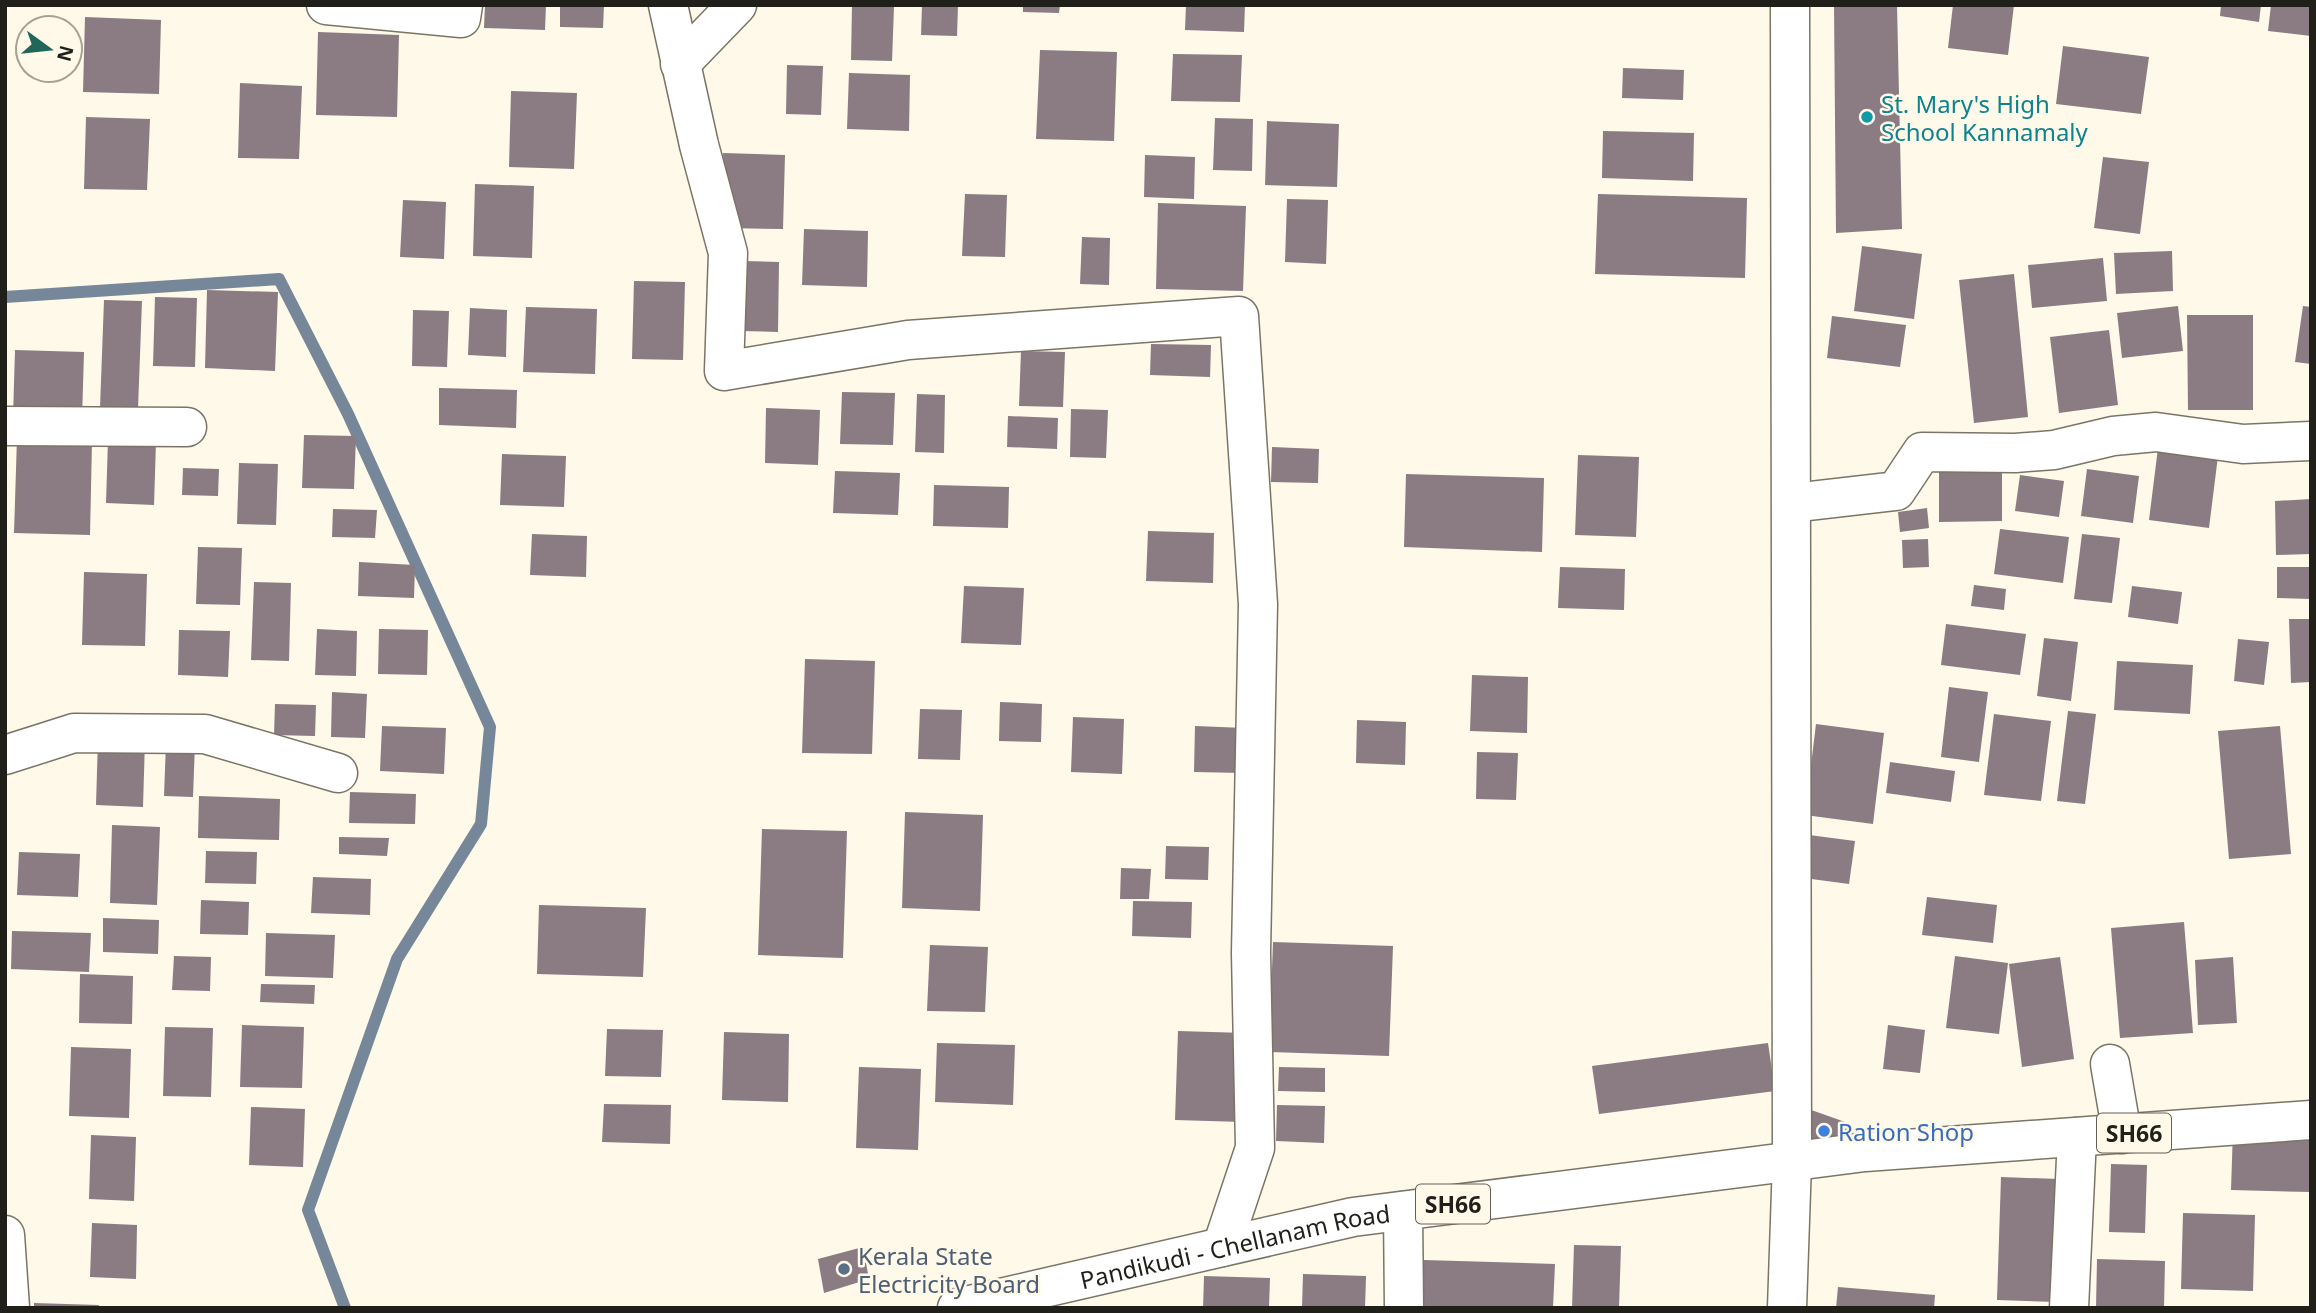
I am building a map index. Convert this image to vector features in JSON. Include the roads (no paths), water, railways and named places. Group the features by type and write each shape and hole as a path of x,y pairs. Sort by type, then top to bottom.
{"street":[{"path":"326,5 461,18 463,5"},
{"path":"668,5 680,64 728,253 724,372 908,340 1240,316 1258,604 1251,953 1255,1149 1222,1247"},
{"path":"680,64 737,5"},
{"path":"1787,1308 1792,1161 1790,5"},
{"path":"5,426 187,427"},
{"path":"1792,503 1896,491 1922,452 2015,453 2156,432 2243,444 2311,441"},
{"path":"5,755 74,733 205,734 338,773"},
{"path":"2110,1064 2122,1134"},
{"name":"Pandikudi - Chellanam Road","path":"957,1308 1353,1217 1792,1161 1957,1143 2311,1120"},
{"path":"2069,1308 2077,1137"},
{"path":"1403,1211 1404,1308"},
{"path":"5,1235 10,1308"}],"waterway":[{"path":"5,297 279,279 348,414 490,727 481,824 397,959 308,1210 345,1308"}],"place":[{"name":"St. Mary's High School Kannamaly","path":"1867,117"},
{"name":"Ration Shop","path":"1824,1131"},
{"name":"Kerala State Electricity Board","path":"844,1269"}]}
